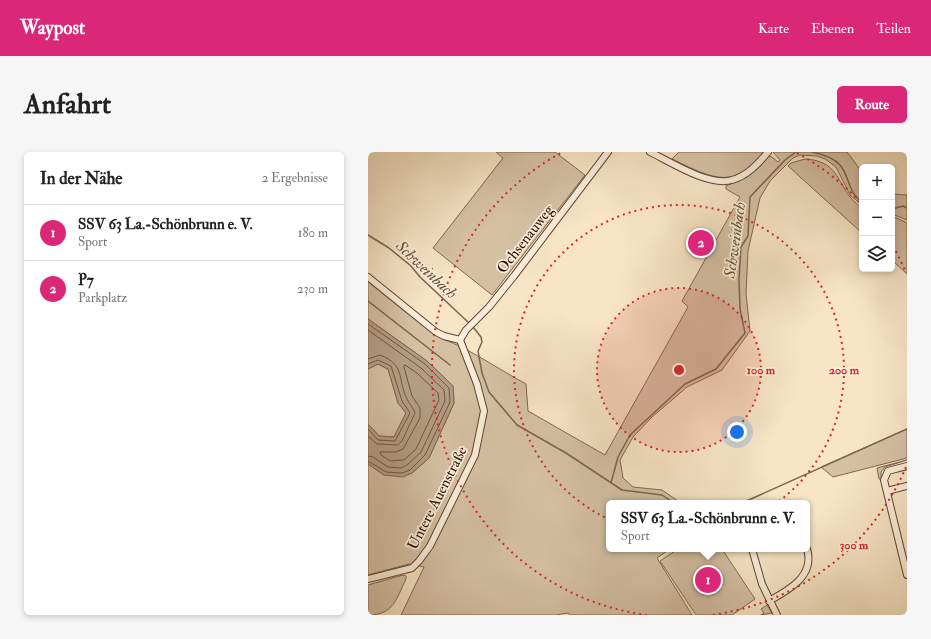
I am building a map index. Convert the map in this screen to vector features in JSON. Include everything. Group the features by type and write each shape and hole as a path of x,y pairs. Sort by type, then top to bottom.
{"street":[{"name":"Ochsenauweg","path":"460,340 473,322 514,276 608,152"},
{"path":"650,152 705,178 721,182 731,181 745,174 768,152"},
{"path":"368,277 436,332 444,336 460,340"},
{"name":"Untere Auenstraße","path":"368,579 412,568 424,555 441,526 475,455 484,411 477,384 460,340"},
{"path":"907,466 888,471 884,480 907,575"},
{"path":"887,491 907,486"},
{"path":"753,552 769,601 777,615"},
{"path":"769,601 791,589 802,576 810,562 808,552"}],"shaded area":[{"path":"496,152 555,152 585,175 492,295 433,248 503,158"},
{"path":"679,152 763,152 753,165 742,173 731,177 720,177 697,171 672,159"},
{"path":"773,152 847,152 859,168 859,202 850,195 836,167 825,159 817,156 800,155 793,158 770,181 760,198 748,251 746,294 750,331 722,370 687,387 652,417 633,437 620,460 623,478 633,487 662,490 677,500 606,500 606,552 666,552 657,558 692,615 570,615 568,613 556,615 401,615 424,567 409,564 368,575 368,464 384,475 412,473 429,458 454,403 453,386 427,361 368,319 368,281 443,339 475,354 526,384 528,411 605,455 688,307 682,301 740,197 726,189 726,186 746,177 767,156 772,157 778,162 780,160"},
{"path":"805,159 818,161 827,165 833,171 853,201 859,206 859,230 788,166 791,163"},
{"path":"895,194 907,195 907,220 895,215"},
{"path":"895,217 907,223 907,274 895,263"},
{"path":"378,364 388,369 398,403 406,413 394,437 379,436 368,424 368,369"},
{"path":"907,429 907,458 833,477 821,467"},
{"path":"907,460 885,467 881,472 881,480 879,479 877,468"},
{"path":"674,552 724,552 755,599 732,615 696,615 660,561"},
{"path":"403,575 406,576 406,579 389,609 377,614 368,615 368,585"},
{"path":"767,605 772,613 761,615 764,613 761,609"}],"water":[{"path":"368,319 427,361 453,386 454,403 429,458 412,473 403,477 384,475 368,464 368,424 379,436 394,437 406,413 398,403 388,369 378,364 368,369"}],"waterway":[{"name":"Schweinbach","path":"611,483 618,457 630,435 685,384 716,369 745,333 740,309 739,279 741,247 748,236 750,197 785,160 796,152"},
{"name":"Schweinbach","path":"812,152 831,158 840,165 854,194 860,200"},
{"name":"Schweinbach","path":"895,208 903,206 907,208"},
{"name":"Schweinbach","path":"368,235 389,248 411,266 420,277 469,323"},
{"name":"Schweinbach","path":"368,301 450,365"},
{"name":"Schweinbach","path":"473,327 481,337 482,342 478,351 482,373 489,392 517,425 566,453 622,490 662,495 670,500"},
{"name":"Schweinbach","path":"749,500 907,429"}],"place":[{"name":"P7","path":"701,243"},
{"name":"SSV 63 La.-Schönbrunn e. V.","path":"708,580"}]}
